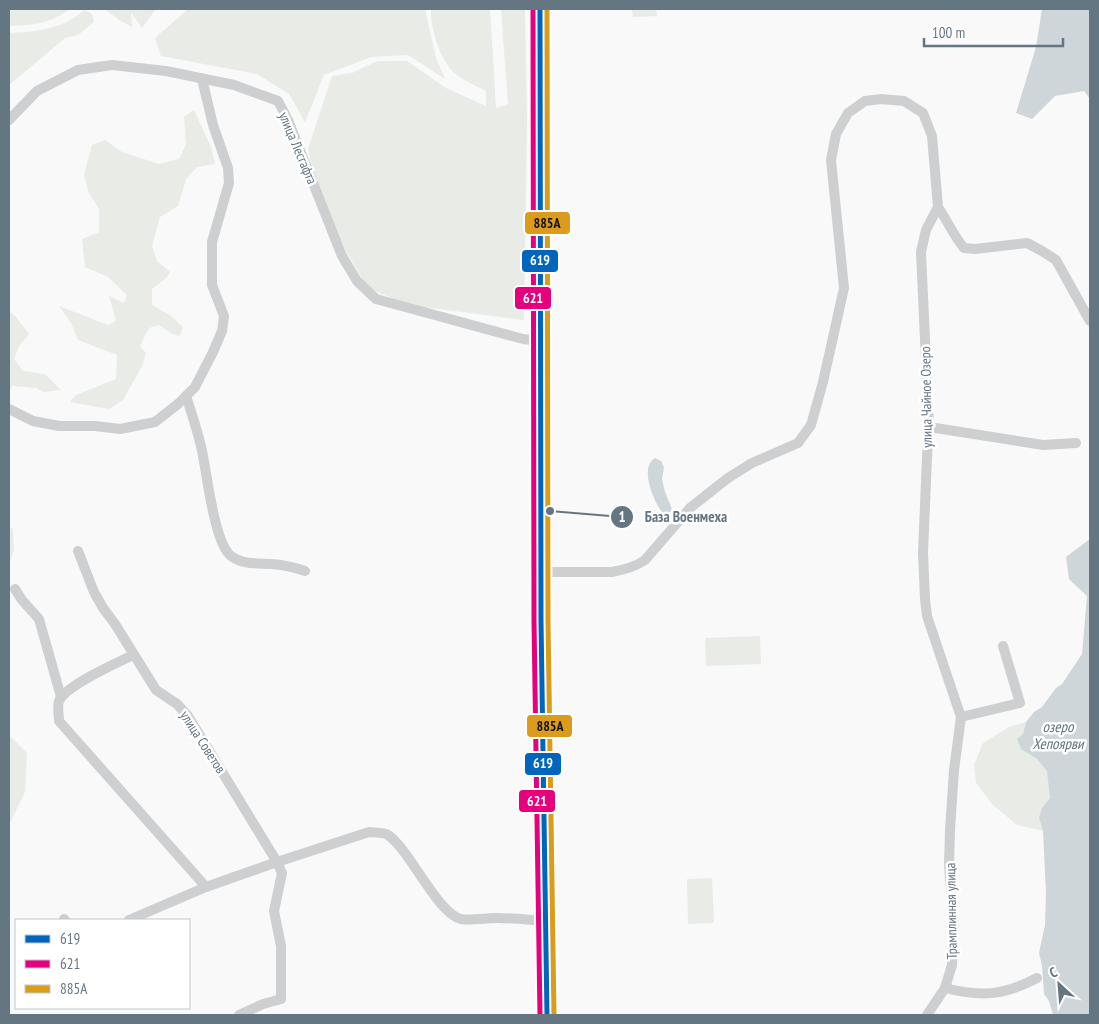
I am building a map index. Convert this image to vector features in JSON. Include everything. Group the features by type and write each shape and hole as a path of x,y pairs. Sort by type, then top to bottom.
{"main road":[{"path":"540,9 541,572 547,1015"}],"street":[{"name":"улица Лесгафта","path":"9,120 37,91 78,70 112,65 166,71 234,85 278,101 288,120 342,256 357,282 376,299 524,339 540,341"},
{"path":"9,409 33,421 59,426 95,426 120,429 155,422 178,404 195,387 222,330 224,316 212,285 212,242 229,183 228,168 202,79"},
{"path":"541,572 612,572 640,564 690,508 728,478 752,463 798,443 811,425 823,382 844,288 831,160 836,134 848,113 865,101 881,99 904,101 923,114 932,136 938,206 955,237 964,248 976,249 1027,244 1042,251 1056,260 1090,321"},
{"name":"улица Чайное Озеро","path":"938,206 926,230 921,252 929,427 923,553 927,616 961,716 954,770 950,830"},
{"path":"186,396 202,451 217,528 223,544 231,556 252,564 295,567 305,571"},
{"path":"929,427 1043,445 1076,443"},
{"name":"улица Советов","path":"78,551 94,592 133,655 156,690 177,704 188,716 282,873 274,911 281,946 281,998 262,1004 239,1015"},
{"path":"15,589 39,619 61,697"},
{"path":"961,716 1020,703 1003,646"},
{"path":"133,655 78,684 61,697 58,703 59,721 206,888"},
{"name":"Трамплинная улица","path":"927,1015 945,988 952,965 954,926 949,865 950,830"},
{"path":"131,919 206,888 277,862 369,832 386,834 397,844 449,912 461,919 495,918 546,921"},
{"path":"945,988 970,994 998,993 1022,986 1037,978"}],"shaded area":[{"path":"9,9 70,9 55,18 41,23 9,26"},
{"path":"105,9 156,9 142,28 131,12 132,27"},
{"path":"188,9 425,9 436,58 445,79 408,55 371,57 324,75 305,122 289,94 257,74 161,56 155,38"},
{"path":"431,9 490,9 496,108 508,104 501,9 525,9 527,121 524,320 408,305 368,288 347,253 316,186 308,149 332,76 352,73 377,61 407,61 446,88 486,106 486,91 458,76 446,63 432,26"},
{"path":"632,9 656,9 657,16 633,17"},
{"path":"84,10 92,14 94,22 78,35 65,38 9,85 9,33 29,32 59,25"},
{"path":"194,110 211,147 215,164 197,167 186,179 178,206 160,217 152,246 157,261 170,272 165,279 152,289 152,305 171,316 183,327 180,336 172,334 159,325 149,328 140,346 146,353 142,366 123,400 109,409 70,402 76,395 116,379 117,355 78,340 71,323 59,306 108,325 116,321 109,296 124,303 127,295 108,277 85,267 82,239 99,232 99,209 89,193 84,175 92,145 105,140 122,152 159,164 179,159 186,145 184,117"},
{"path":"9,311 29,334 19,346 14,359 23,371 45,374 61,390 43,392 37,388 12,386 9,392"},
{"path":"9,527 13,529 14,549 9,566"},
{"path":"760,636 761,664 706,666 705,638"},
{"path":"1026,722 1023,734 1017,740 1024,749 1044,766 1049,777 1050,798 1040,817 1043,831 1017,825 992,804 976,783 974,765 983,743 1009,727"},
{"path":"9,735 27,753 25,792 9,825"},
{"path":"712,878 714,923 688,924 687,879"}],"water":[{"path":"1042,9 1090,9 1090,99 1084,91 1055,96 1032,119 1016,113 1036,47"},
{"path":"655,458 661,461 664,467 662,479 672,509 665,516 657,504 648,478 650,463"},
{"name":"озеро Хепоярви","path":"1090,539 1090,1015 1053,1015 1049,1001 1044,994 1039,953 1045,925 1046,893 1043,831 1039,817 1042,808 1050,798 1047,771 1037,759 1021,749 1017,739 1023,734 1026,722 1034,712 1042,707 1056,688 1062,684 1082,654 1087,596 1069,579 1066,557"}],"transit line":[{"name":"621","path":"533,9 534,621 540,1015"},
{"name":"619","path":"540,9 541,621 547,1015"},
{"name":"885А","path":"547,9 548,621 554,1015"}],"place":[{"name":"База Военмеха","path":"550,511"}]}
